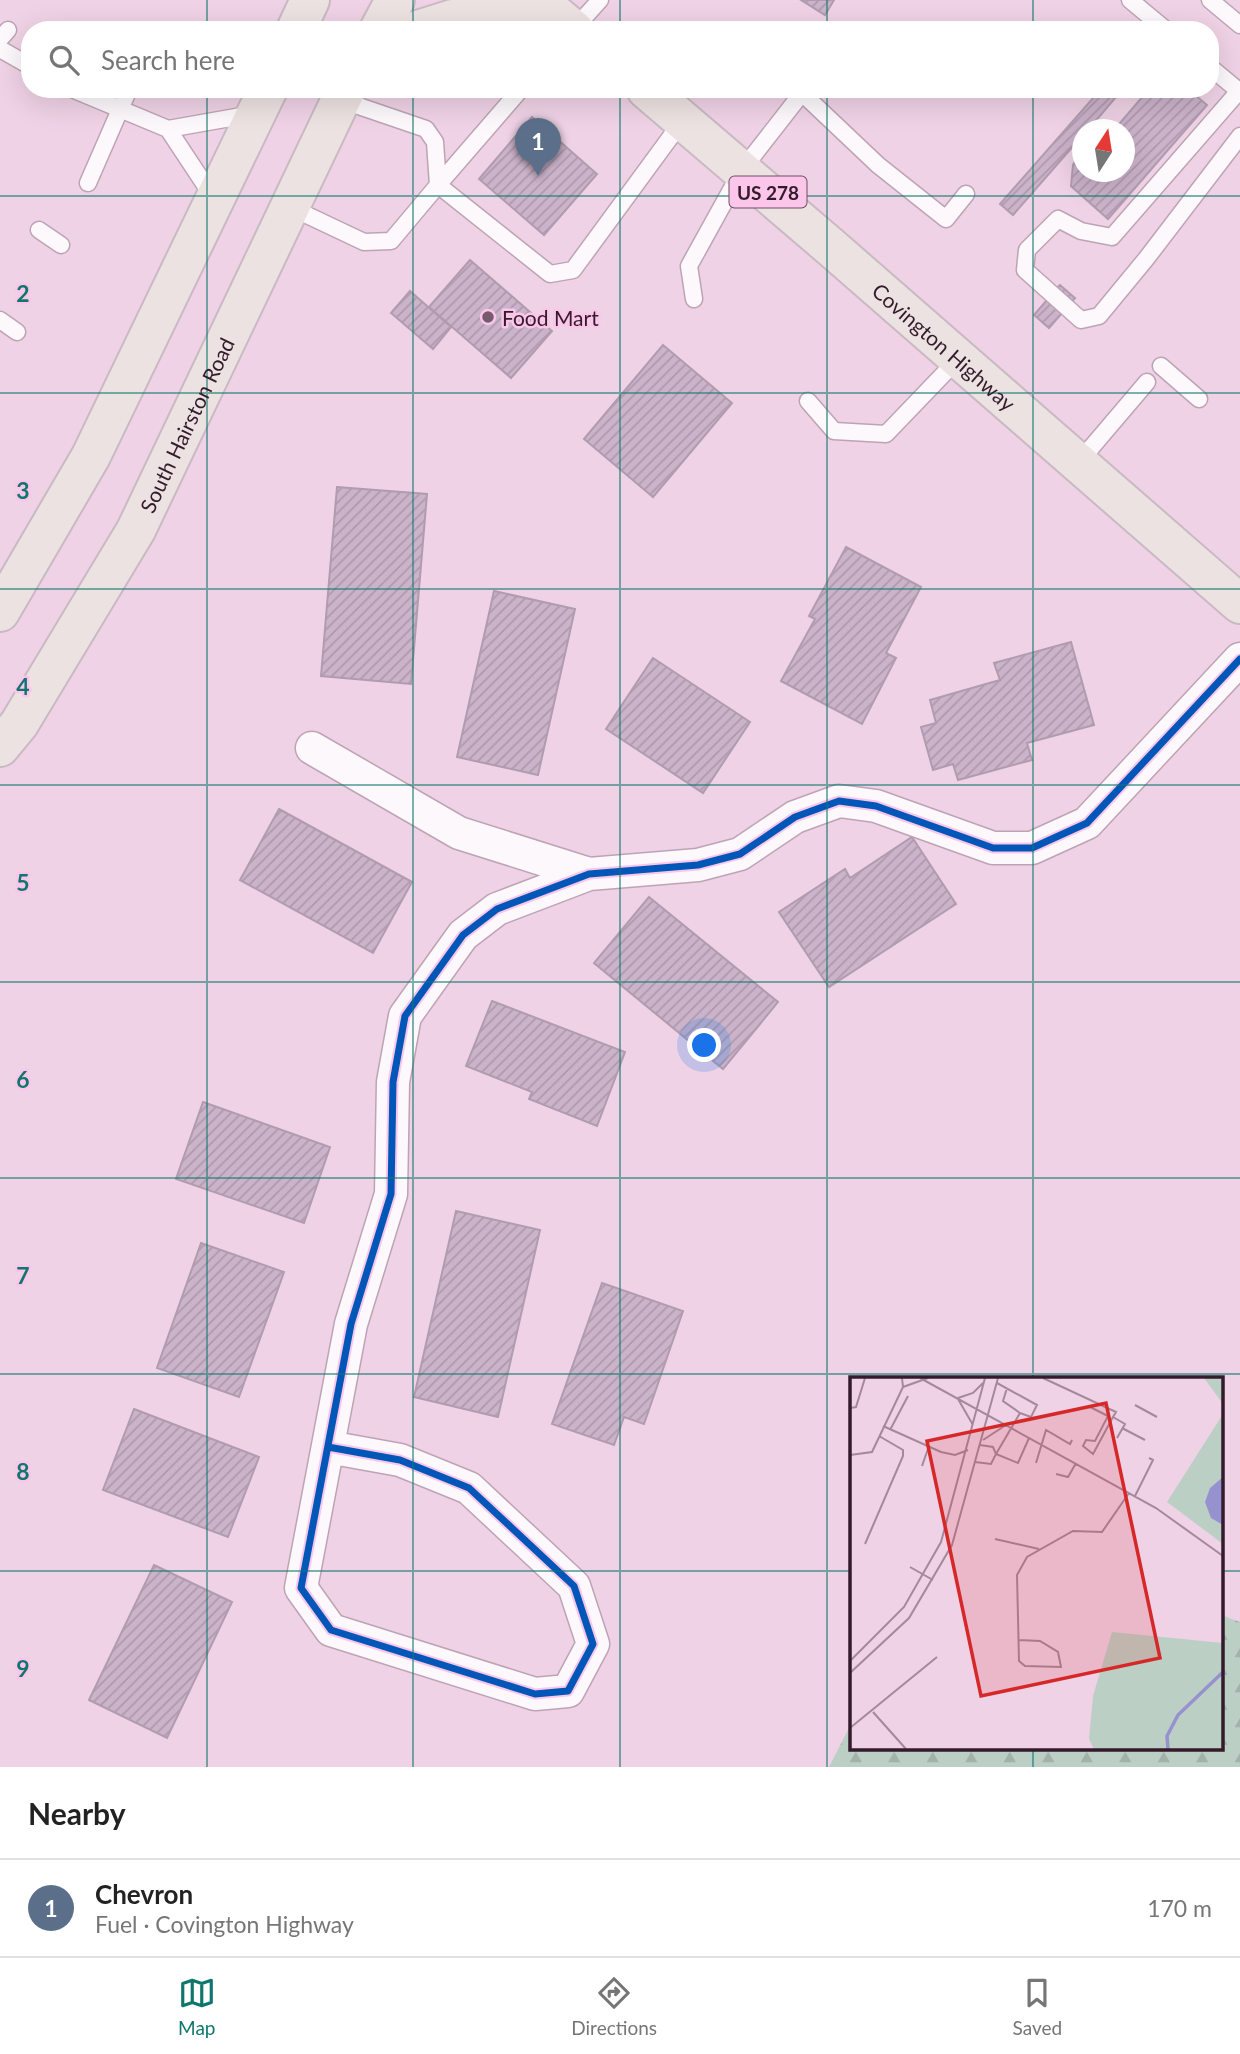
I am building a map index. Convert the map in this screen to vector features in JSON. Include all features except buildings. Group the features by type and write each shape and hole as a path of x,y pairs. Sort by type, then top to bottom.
{"main road":[{"path":"300,21 310,0"},
{"path":"384,21 395,0"},
{"path":"447,21 486,18 541,2 563,21"},
{"name":"South Hairston Road","path":"0,747 19,724 136,530 342,98"},
{"name":"Covington Highway","path":"657,98 1240,604"},
{"path":"0,612 91,456 262,102"}],"street":[{"path":"328,1447 400,1460 469,1488 574,1586 593,1644 568,1691 535,1694 331,1630 301,1588 351,1324 391,1194 393,1082 405,1016 463,935 497,909 589,874 698,865 740,854 795,817 839,801 876,806 993,848 1032,848 1087,823 1240,659"},
{"path":"312,748 459,833 589,874"}],"lane":[{"path":"581,21 600,0"},
{"path":"1130,0 1155,21"},
{"path":"1210,0 1240,25"},
{"path":"0,49 21,61"},
{"path":"1219,74 1239,90 1112,237 1081,231 1058,219 1027,250 1025,270 1081,320 1099,316 1240,135"},
{"path":"94,98 168,129 214,200"},
{"path":"88,183 125,98"},
{"path":"353,98 426,129 435,142 438,185 550,274 573,270 683,120"},
{"path":"290,207 364,242 391,241 513,98"},
{"path":"694,299 689,266 742,170 798,98"},
{"path":"807,98 878,166 946,219 966,194"},
{"path":"168,129 262,102"},
{"path":"39,230 61,245"},
{"path":"0,320 17,332"},
{"path":"808,401 834,431 886,434 959,358"},
{"path":"1161,366 1199,399"},
{"path":"1079,462 1147,382"}],"green space":[{"path":"1222,1615 1240,1622 1240,1767 829,1767 850,1726 850,1750 1222,1750"}],"cycle path":[{"path":"328,1447 400,1460 469,1488 574,1586 593,1644 568,1691 535,1694 331,1630 301,1588 351,1324 391,1194 393,1082 405,1016 463,935 497,909 589,874 698,865 740,854 795,817 839,801 876,806 993,848 1032,848 1087,823 1240,659"}],"place":[{"name":"Chevron","path":"538,176"},
{"name":"Food Mart","path":"488,317"}]}
